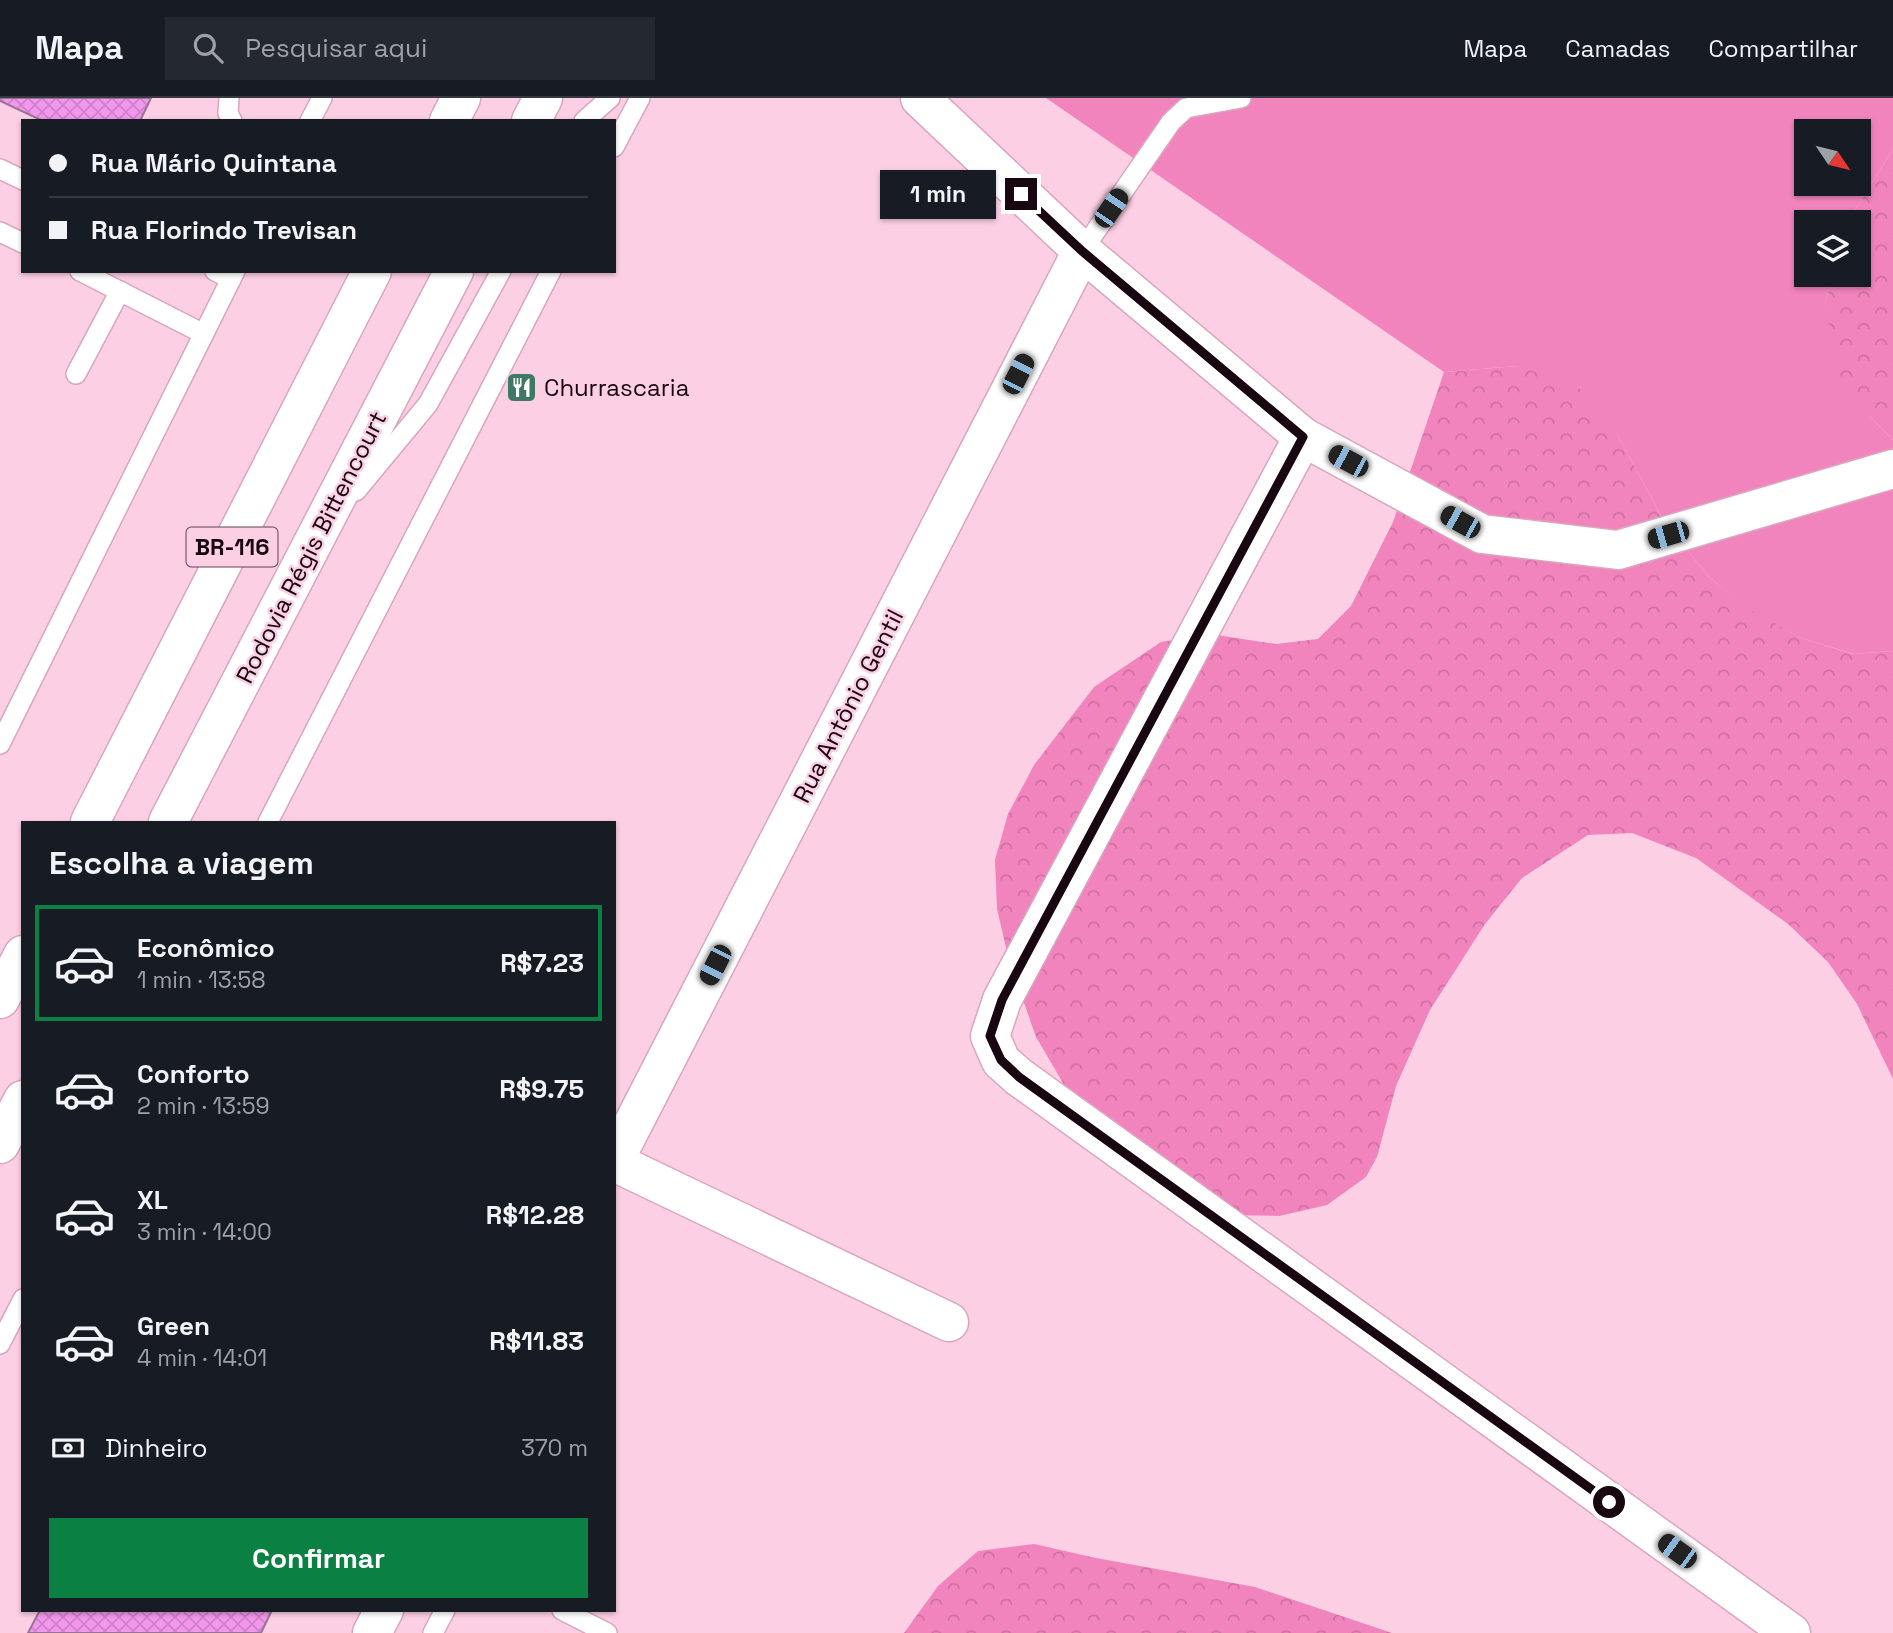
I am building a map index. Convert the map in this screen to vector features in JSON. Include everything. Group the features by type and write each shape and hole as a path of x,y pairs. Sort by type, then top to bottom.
{"main road":[{"path":"450,119 461,98"},
{"path":"532,119 543,98"},
{"path":"920,98 1082,251 1303,437 1482,534 1618,550 1893,469"},
{"name":"Rua Antônio Gentil","path":"616,1158 1082,251"},
{"name":"BR-116","path":"91,821 371,273"},
{"name":"Rodovia Régis Bittencourt","path":"169,821 453,273"},
{"path":"1303,437 1002,1000 990,1036 1001,1060 1019,1077 1791,1633"},
{"path":"0,999 21,959"},
{"path":"0,1144 21,1104"},
{"path":"616,1163 949,1321"},
{"path":"372,1633 383,1612"}],"lane":[{"path":"229,98 228,113 231,119"},
{"path":"311,119 321,98"},
{"path":"586,119 610,98"},
{"path":"616,144 640,98"},
{"path":"1082,251 1171,122 1186,108 1241,98"},
{"path":"0,169 21,179"},
{"path":"0,232 21,242"},
{"path":"84,273 204,334"},
{"path":"317,537 428,404 500,273"},
{"path":"269,821 550,273"},
{"path":"0,744 204,334 227,274"},
{"path":"76,374 120,291"},
{"path":"0,1344 21,1303"},
{"path":"433,1633 444,1612"},
{"path":"566,1612 607,1633"}],"green space":[{"path":"1046,98 1893,98 1893,149 1871,184 1871,119 1794,119 1794,196 1864,196 1855,210 1794,210 1794,287 1830,287 1825,303 1870,417 1893,440 1893,651 1854,654 1801,638 1753,612 1709,577 1665,523 1617,434 1517,366 1444,372"},
{"path":"1893,149 1893,440 1870,417 1837,372 1825,303 1830,287 1871,287 1871,210 1855,210 1864,196 1871,196 1871,184"},
{"path":"1517,366 1576,385 1617,434 1665,523 1709,577 1753,611 1801,638 1853,654 1893,651 1893,1079 1857,1004 1828,962 1788,924 1696,858 1632,833 1588,835 1522,878 1485,924 1430,1010 1396,1086 1377,1157 1366,1177 1327,1205 1279,1216 1226,1215 1090,1129 1036,1037 1009,960 997,909 995,860 1008,814 1034,765 1094,687 1161,642 1210,634 1276,644 1318,639 1351,606 1393,522 1444,372"},
{"path":"1034,1544 1255,1587 1392,1633 904,1633 938,1586 978,1551"}],"building":[{"path":"0,98 151,98 141,119 39,119 0,101"},
{"path":"39,1612 271,1612 261,1633 28,1633"}],"place":[{"name":"Churrascaria","path":"521,387"}],"route":[{"path":"1021,194 1082,251 1303,437 1002,1000 990,1036 1001,1060 1019,1077 1609,1502"}]}
